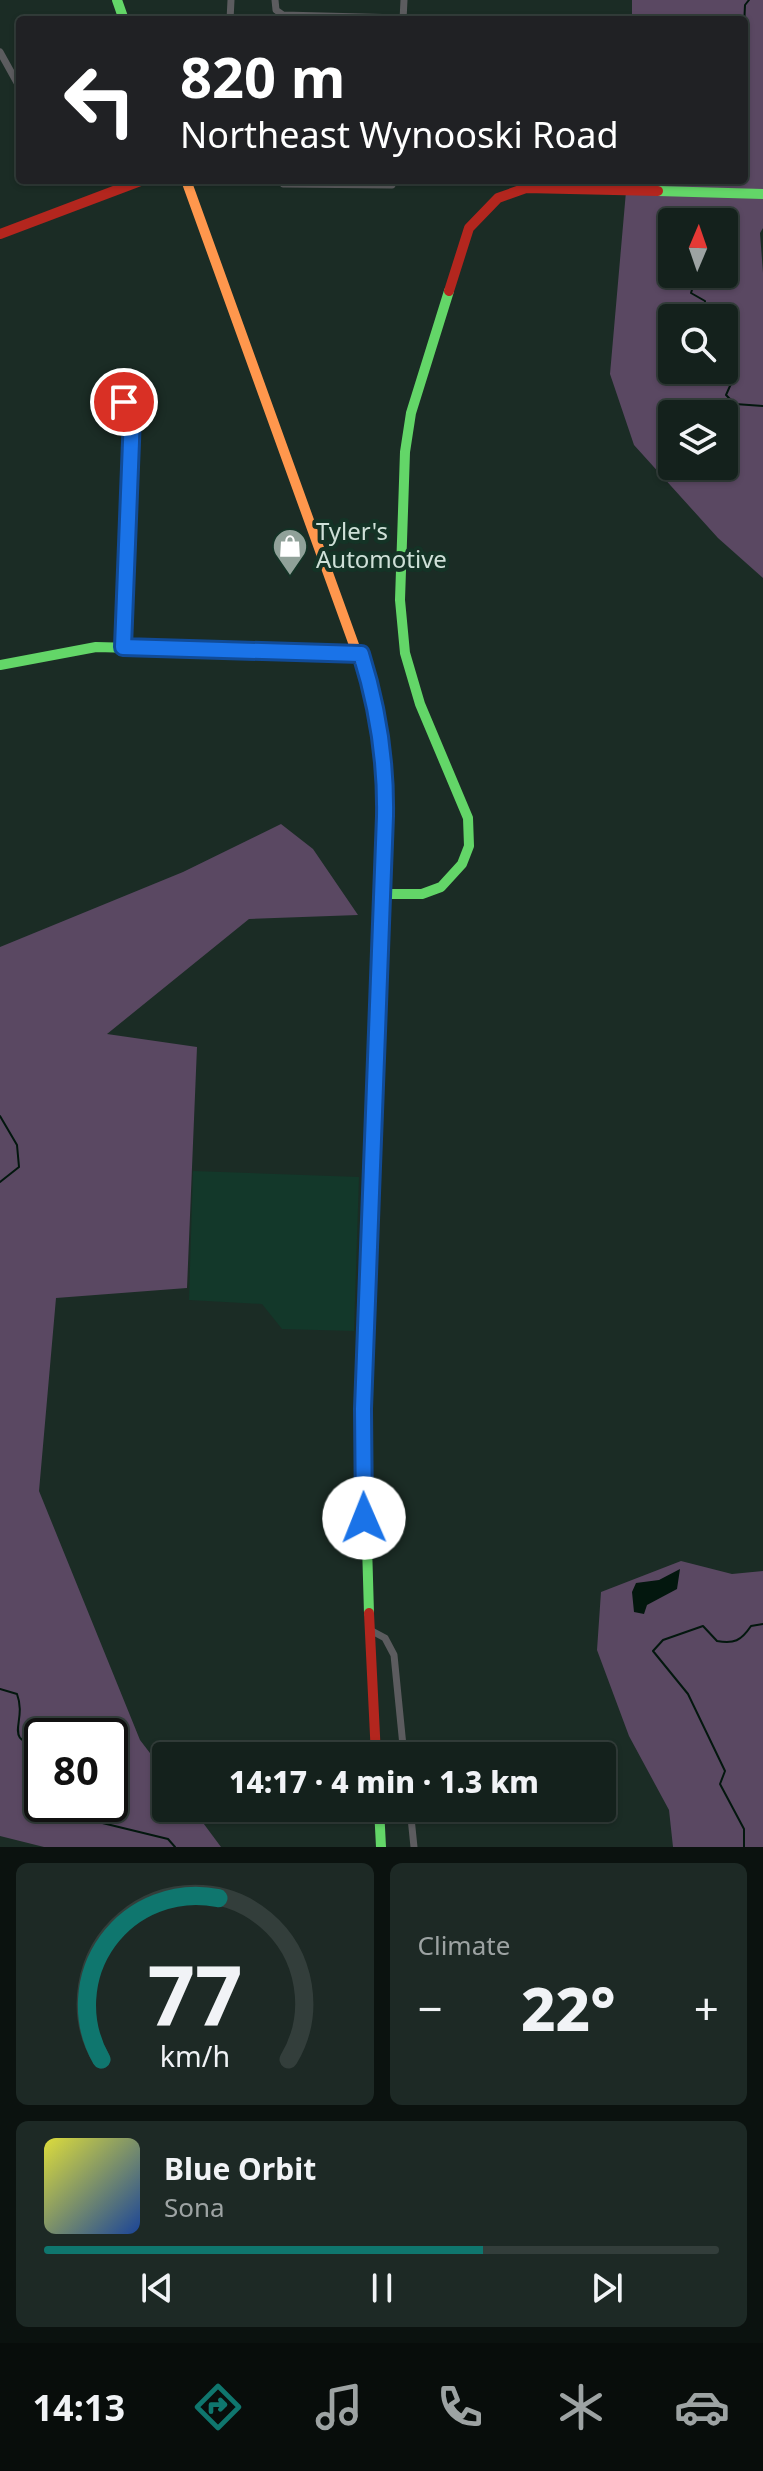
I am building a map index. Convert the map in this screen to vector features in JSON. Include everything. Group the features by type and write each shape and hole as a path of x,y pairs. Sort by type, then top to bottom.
{"main road":[{"path":"0,234 127,184"},
{"path":"187,184 361,654 379,722 385,771 363,1409 375,1742"},
{"path":"382,894 422,894 441,887 462,864 470,840 466,810 411,680 400,600 407,433 469,228 481,212 498,198 526,188 763,194"},
{"path":"0,665 88,648 361,654"},
{"path":"380,1822 381,1847"}],"street":[{"path":"275,0 276,10 283,15 313,16"},
{"path":"0,52 16,81"},
{"path":"123,647 132,416 124,402"},
{"path":"369,1630 385,1638 394,1655 403,1742"},
{"path":"411,1822 414,1847"}],"shaded area":[{"path":"632,0 763,0 763,228 760,233 763,273 763,578 718,538 666,480 738,480 738,400 658,400 658,472 634,445 610,374 627,184 748,184 748,16 632,16"},
{"path":"281,824 313,849 358,915 249,919 107,1034 197,1047 187,1288 56,1298 39,1491 140,1740 152,1756 152,1822 202,1822 221,1847 44,1847 0,1836 0,947 183,872"},
{"path":"193,1171 359,1177 354,1331 282,1329 262,1304 189,1300"},
{"path":"681,1561 732,1574 763,1571 763,1847 673,1847 669,1810 629,1736 597,1650 601,1592"},
{"path":"680,1569 677,1589 647,1605 644,1614 634,1612 632,1592 636,1583 659,1580"}],"waterway":[{"path":"744,16 745,5 749,0"},
{"path":"693,288 691,293 705,304"},
{"path":"731,384 726,395 735,404 763,406"},
{"path":"0,1116 17,1145 19,1167 0,1182"},
{"path":"744,1847 744,1829 720,1784 725,1771 688,1694 653,1651 663,1640 703,1626 717,1641 728,1642 740,1638 751,1626 763,1624"},
{"path":"0,1689 17,1694 20,1704 18,1729 24,1741"},
{"path":"98,1822 168,1839 175,1847"}],"traffic: fast":[{"path":"117,0 123,16"},
{"path":"658,191 763,194"},
{"path":"382,894 422,894 441,887 462,864 469,846 468,818 420,704 405,653 400,600 405,452 411,413 449,291"},
{"path":"0,665 96,647 361,654"},
{"path":"369,1613 363,1409 385,816 382,745 371,692"},
{"path":"380,1822 381,1847"}],"traffic: slow":[{"path":"187,184 371,692"}],"traffic: jam":[{"path":"0,234 132,184"},
{"path":"449,291 469,228 498,198 526,188 658,191"},
{"path":"369,1613 375,1742"}],"place":[{"name":"Tyler's Automotive","path":"290,577"}],"route":[{"path":"124,402 132,416 123,647 361,654 379,722 385,771 385,816 363,1409 364,1518"}]}
